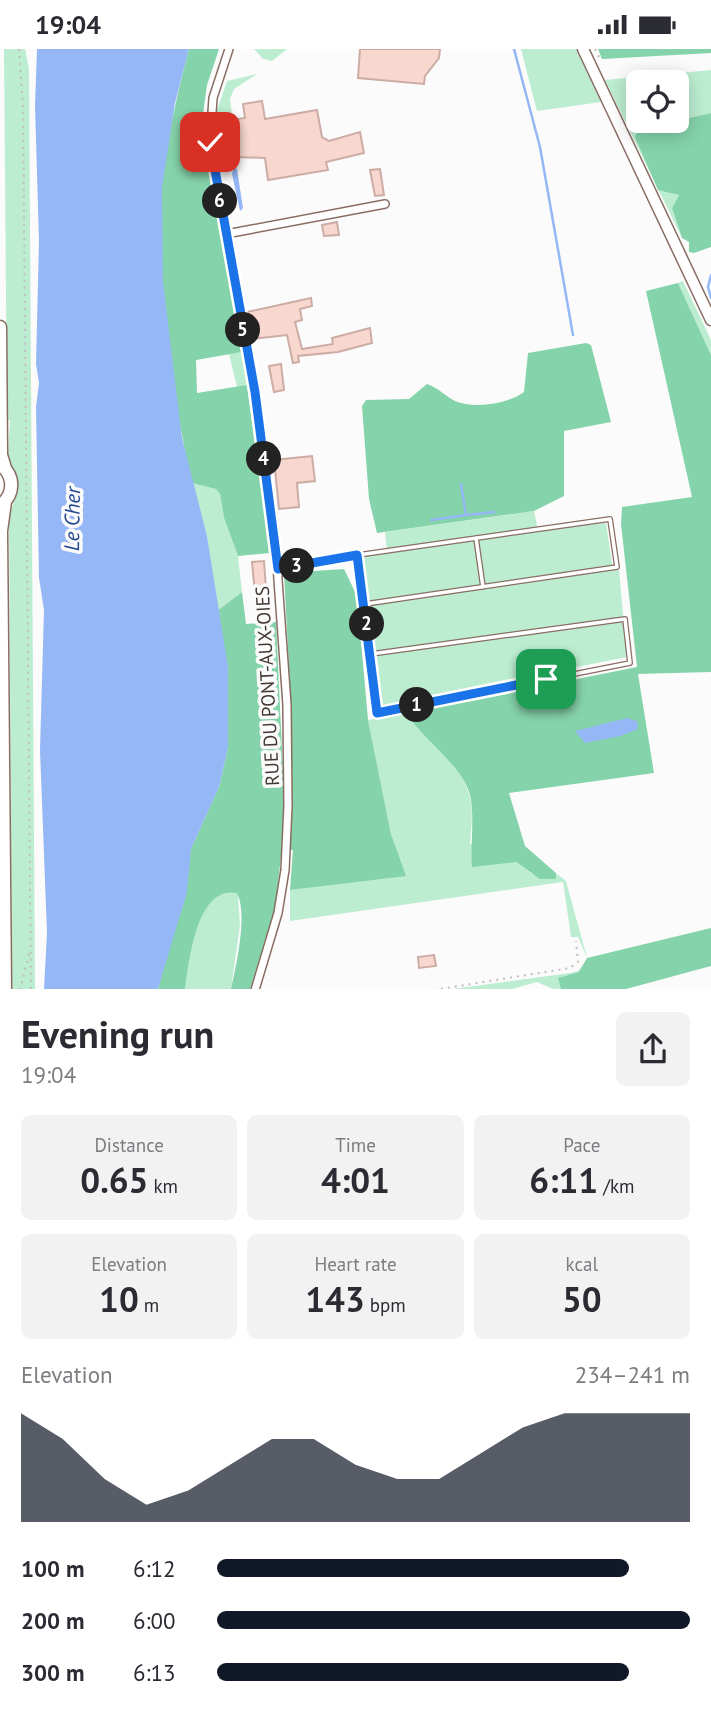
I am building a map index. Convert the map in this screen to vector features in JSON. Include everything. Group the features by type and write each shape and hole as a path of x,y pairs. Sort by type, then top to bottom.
{"main road":[{"path":"583,49 711,320"},
{"path":"0,327 1,455 12,485 3,504 1,531 5,989"}],"street":[{"name":"RUE DU PONT-AUX-OIES","path":"229,49 213,98 209,127 255,392 278,569 286,705 287,842 279,906 255,989"},
{"path":"226,234 385,205"}],"lane":[{"path":"278,569 610,519 617,567 365,604"},
{"path":"476,538 483,587"},
{"path":"357,555 377,713 630,663 625,619 371,654"}],"path":[{"path":"19,49 23,108 29,484 31,989"},
{"path":"595,49 599,57"},
{"path":"434,989 572,967 578,960 576,941"},
{"path":"20,989 31,946"}],"green space":[{"path":"4,49 25,49 29,69 35,989 12,989 9,518 18,488 8,455 10,420 7,420"},
{"path":"189,49 219,49 207,85 201,128 242,352 196,360 197,393 247,385 270,553 238,556 224,518 220,494 216,489 192,483 178,412 163,296 160,221 167,151"},
{"path":"254,49 287,49 272,61 263,59"},
{"path":"521,49 576,49 601,102 537,111"},
{"path":"598,49 711,49 711,53 602,59"},
{"path":"711,70 711,113 689,118 689,72"},
{"path":"257,74 234,89 230,99 238,161 220,162 218,145 224,144 223,138 217,139 217,110 227,81"},
{"path":"626,78 626,123 605,80"},
{"path":"711,113 711,247 694,253 689,252 689,242 682,238 672,208 679,195 658,190 635,137 636,133 689,133 689,118"},
{"path":"631,133 640,133 671,193 679,195 672,208 682,238"},
{"path":"683,281 711,340 711,355 678,283"},
{"path":"678,283 711,355 711,672 638,674 654,773 509,793 525,846 556,873 556,879 540,879 516,862 472,867 472,812 466,784 406,713 637,667 621,524 622,507 692,497 646,291"},
{"path":"586,343 591,345 611,422 564,431 564,496 534,511 377,533 369,499 362,406 366,400 409,399 427,384 455,401 472,405 509,400 524,392 528,353"},
{"path":"242,352 247,385 237,387 229,354"},
{"path":"192,483 216,489 220,494 224,518 238,556 242,592 217,611 207,536"},
{"path":"534,511 538,530 606,523 613,570 619,570 627,657 382,706 362,556 387,552 385,532"},
{"path":"344,569 357,596 368,720 391,834 406,876 290,890 293,850 290,850 291,708 284,573"},
{"path":"242,592 246,624 276,622 284,793 283,838 275,910 250,989 231,989 241,927 237,893 223,894 212,901 204,913 192,945 185,989 158,989 191,849 219,787 228,748 228,667 217,611"},
{"path":"406,713 465,783 471,806 470,844 516,862 532,874 557,875 556,873 566,881 587,958 578,937 571,937 563,882 290,921 290,890 405,875 391,834 368,720"},
{"path":"228,748 240,925 231,989 158,989 187,892 191,849 219,787"},
{"path":"711,928 711,966 626,989 561,989 558,978 579,972 587,958"},
{"path":"586,961 579,972 559,978 561,989 553,989 537,982 512,989 452,989 570,973 578,971"}],"water":[{"name":"Le Cher","path":"37,49 189,49 175,103 162,188 163,282 182,438 207,536 228,667 228,748 219,787 191,849 187,892 158,989 44,989 47,933 40,750 44,610 39,578 36,407 39,383 36,364 39,241 35,106"},
{"path":"234,167 237,169 243,208 240,211 232,174"},
{"path":"627,718 637,721 638,729 620,736 585,743 575,731"}],"building":[{"path":"360,49 440,49 439,58 425,76 424,84 358,78"},
{"path":"262,101 265,119 317,110 322,137 329,141 360,132 364,153 326,162 328,170 268,180 265,158 237,157 231,120 245,118 243,104"},
{"path":"380,169 384,195 375,196 370,170"},
{"path":"337,222 339,235 324,236 322,225"},
{"path":"311,298 312,306 300,309 302,320 295,322 302,349 333,344 332,338 370,328 372,343 338,352 298,356 299,362 293,363 287,335 252,339 247,312"},
{"path":"281,364 284,390 274,392 269,366"},
{"path":"312,456 315,481 297,483 299,507 279,509 274,460"},
{"path":"264,561 267,603 256,604 252,562"},
{"path":"434,955 436,966 419,968 418,957"}],"waterway":[{"path":"514,49 540,147 573,335"},
{"path":"711,275 708,287 711,298"},
{"path":"461,484 466,515 494,512"},
{"path":"431,520 466,515"}],"route":[{"path":"210,142 255,392 278,569 357,555 377,713 546,679"}]}
